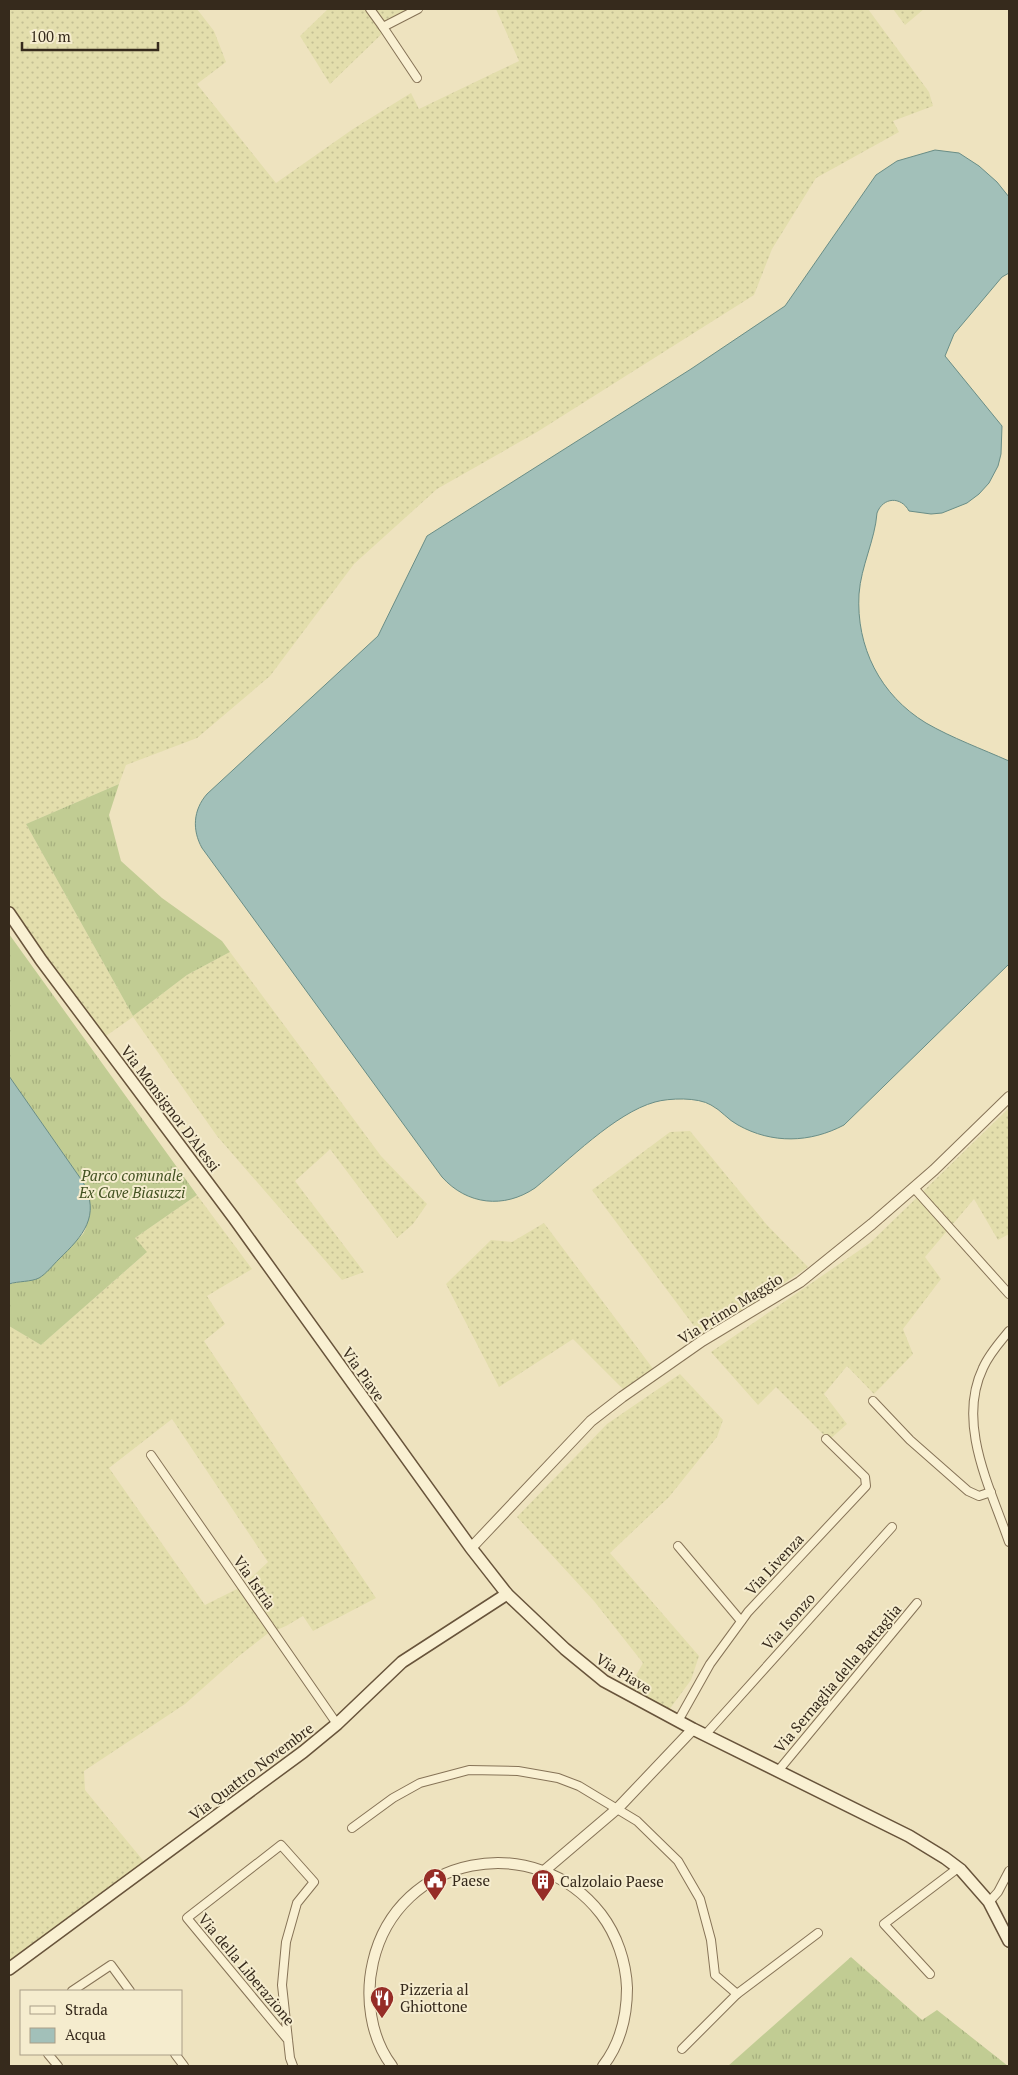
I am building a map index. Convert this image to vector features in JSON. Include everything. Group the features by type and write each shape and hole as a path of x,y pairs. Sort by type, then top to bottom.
{"main road":[{"name":"Via Monsignor D'Alessi","path":"9,913 46,967 234,1218 309,1322"},
{"name":"Via Piave","path":"309,1322 471,1548 507,1594 565,1649 604,1681 704,1735 910,1836 958,1868 989,1902 1009,1941"},
{"name":"Via Quattro Novembre","path":"9,1969 304,1752 337,1724 402,1662 507,1594"}],"street":[{"path":"370,9 417,78"},
{"path":"383,28 418,9"},
{"name":"Via Primo Maggio","path":"471,1548 599,1415 702,1341 800,1282 914,1188 1009,1097"},
{"path":"914,1188 1009,1294"},
{"path":"1009,1331 982,1369 976,1388 974,1407 974,1427 977,1445 1009,1542"},
{"path":"873,1401 910,1440 968,1491 979,1496 991,1492"},
{"name":"Via Livenza","path":"678,1721 710,1664 741,1621 866,1486 866,1477 826,1439"},
{"name":"Via Istria","path":"151,1455 337,1724"},
{"name":"Via Isonzo","path":"704,1735 892,1527"},
{"path":"678,1546 741,1621"},
{"name":"Via Sernaglia della Battaglia","path":"778,1771 917,1604"},
{"path":"544,1871 618,1808 693,1729"},
{"path":"352,1828 393,1798 420,1783 469,1770 518,1771 558,1778 579,1786 637,1821 678,1861 700,1899 712,1940 715,1975 737,1994"},
{"name":"Via della Liberazione","path":"288,2040 187,1918 281,1846 314,1882 297,1903 286,1942 282,1985 293,2066"},
{"path":"392,2066 379,2042 372,2020 369,1997 370,1974 376,1951 385,1930 398,1910 432,1880 453,1870 499,1862 522,1864 544,1871 569,1883 591,1901 608,1923 620,1949 626,1976 627,2004 621,2032 610,2058 603,2066"},
{"path":"930,1974 884,1924 958,1868"},
{"path":"989,1902 998,1892 1009,1871"},
{"path":"682,2049 737,1994 818,1934"},
{"path":"74,1990 111,1965 129,1990"},
{"path":"49,2055 58,2066"},
{"path":"176,2055 184,2066"}],"shaded area":[{"path":"9,9 197,9 214,31 226,62 197,84 276,183 353,129 411,93 419,109 519,61 496,9 868,9 929,92 933,106 893,121 899,132 816,178 772,249 754,295 537,432 437,489 354,564 270,676 197,738 126,765 119,784 26,824 133,1016 187,975 230,952 381,1156 427,1204 413,1224 397,1238 330,1149 295,1181 364,1272 342,1280 217,1136 133,1017 103,1038 9,906"},
{"path":"328,9 423,9 390,26 330,84 300,36"},
{"path":"893,9 924,9 905,25"},
{"path":"1009,1108 1009,1234 998,1240 974,1199 925,1257 941,1279 903,1329 913,1354 874,1394 847,1366 824,1394 847,1424 829,1440 776,1387 758,1405 711,1352 870,1243"},
{"path":"690,1131 767,1225 808,1267 703,1338 592,1190 670,1132"},
{"path":"197,1195 252,1269 207,1296 225,1324 204,1341 376,1598 313,1631 303,1616 267,1634 185,1704 84,1771 85,1790 146,1864 9,1965 9,1326 41,1345 146,1253 135,1238","holes":["172,1419 268,1562 241,1587 205,1605 109,1468"]},
{"path":"544,1223 654,1370 625,1391 573,1339 499,1387 446,1284 491,1240 512,1242"},
{"path":"680,1374 723,1420 717,1437 669,1497 610,1553 699,1656 691,1680 666,1714 625,1695 643,1663 594,1601 517,1517 607,1424"}],"green space":[{"path":"119,784 109,815 121,861 162,898 222,941 230,952 187,975 133,1016 26,824"},
{"name":"Parco comunale Ex Cave Biasuzzi","path":"9,934 197,1195 135,1238 147,1252 41,1345 9,1326 9,1284 39,1278 83,1234 86,1228 88,1193 83,1182 9,1076"},
{"path":"851,1957 922,2020 937,2010 1008,2066 728,2066"}],"water":[{"path":"935,150 959,153 979,166 997,182 1009,197 1009,273 1002,277 954,334 945,356 1002,426 1001,454 998,466 989,483 967,503 942,513 931,514 909,511 906,506 897,501 892,500 883,504 877,513 874,533 860,584 859,614 867,651 874,668 884,684 910,712 936,728 1009,761 1009,964 844,1125 831,1131 804,1138 791,1139 764,1136 738,1125 715,1107 705,1102 675,1099 655,1102 624,1116 608,1127 535,1188 523,1195 499,1201 486,1201 474,1198 452,1186 442,1177 202,848 195,827 195,820 202,800 378,636 427,536 691,369 785,306 876,175 897,161"},
{"path":"9,1076 83,1182 88,1194 90,1215 82,1233 47,1272 36,1279 9,1284"}],"place":[{"name":"Paese","path":"435,1901"},
{"name":"Calzolaio Paese","path":"543,1902"},
{"name":"Pizzeria al Ghiottone","path":"382,2019"}]}
